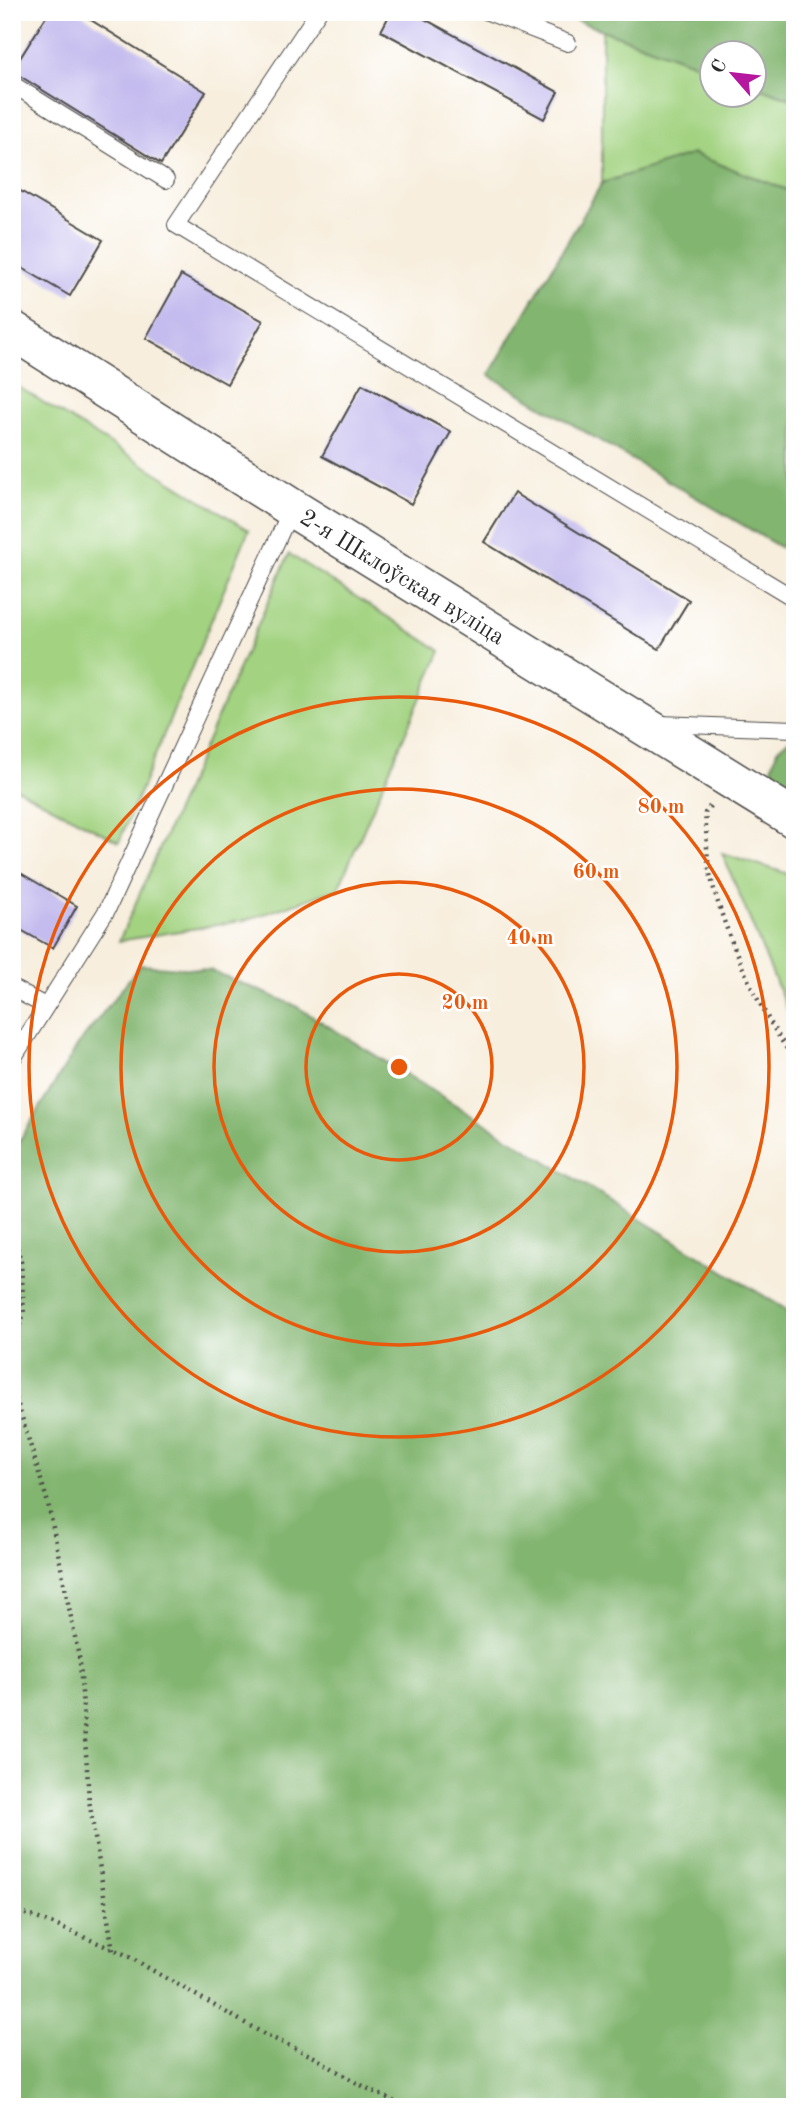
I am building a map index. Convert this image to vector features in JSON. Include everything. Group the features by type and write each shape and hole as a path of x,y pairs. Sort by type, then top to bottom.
{"street":[{"name":"2-я Шклоўская вуліца","path":"12,330 292,508 795,819"}],"lane":[{"path":"318,12 176,225 795,599"},
{"path":"488,12 568,43"},
{"path":"12,84 166,180"},
{"path":"12,1060 107,910 292,508"},
{"path":"644,724 795,729"},
{"path":"12,988 45,1006"}],"path":[{"path":"728,777 705,813 711,877 740,964 779,1040 795,1060"},
{"path":"12,1227 21,1262 24,1314 12,1345"},
{"path":"12,1385 48,1503 80,1662 89,1800 113,1951"},
{"path":"12,1909 113,1951 405,2107"}],"green space":[{"path":"553,12 795,12 795,100 768,91 768,38 698,38 698,65"},
{"path":"602,30 698,65 698,108 768,108 768,91 795,100 795,193 693,154 602,183"},
{"path":"693,154 795,193 795,556 489,375 602,183"},
{"path":"12,383 249,530 119,842 12,786"},
{"path":"289,554 441,651 338,889 246,920 119,941"},
{"path":"788,741 795,742 795,799 781,787 772,767 777,750"},
{"path":"722,853 795,876 795,1028"},
{"path":"140,965 210,970 294,1005 795,1315 795,2107 12,2107 12,1153 78,1045"}],"building":[{"path":"49,12 78,12 206,92 161,164 12,71"},
{"path":"391,12 412,12 558,92 544,119 381,31"},
{"path":"12,186 103,240 70,296 12,262"},
{"path":"181,275 263,321 227,384 146,338"},
{"path":"362,384 451,432 411,504 322,456"},
{"path":"514,493 689,600 659,649 484,542"},
{"path":"12,868 77,906 53,948 12,925"}]}
